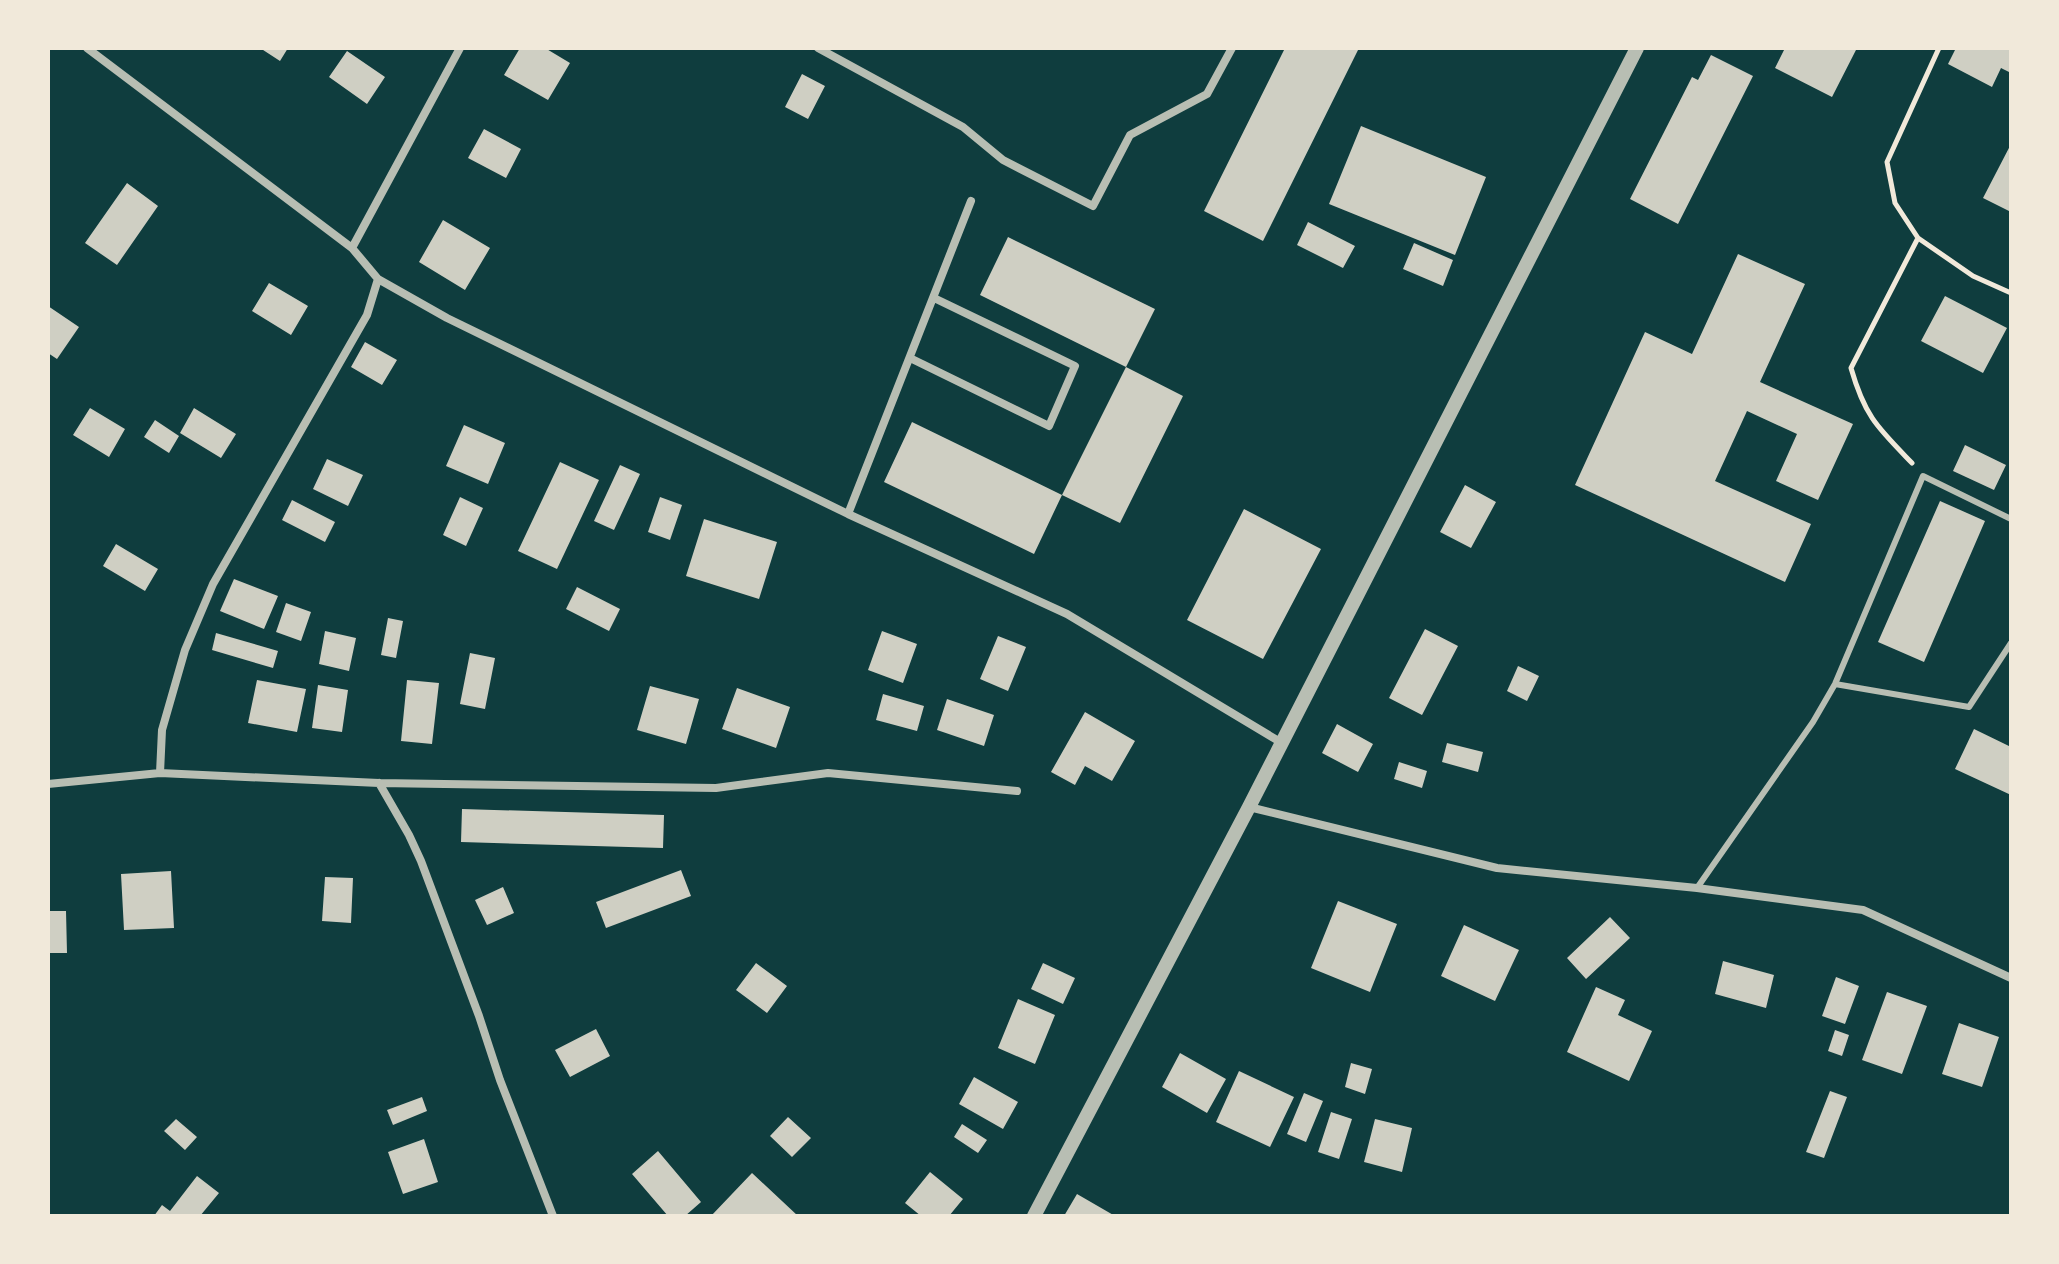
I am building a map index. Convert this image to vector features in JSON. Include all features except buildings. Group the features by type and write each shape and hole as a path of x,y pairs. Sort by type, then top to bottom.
{"street":[{"path":"87,48 352,248 378,279 447,318 848,514 1067,614 1282,743"},
{"path":"352,248 460,48"},
{"path":"818,48 963,127 1003,160 1093,206 1130,135 1207,94 1232,48"},
{"path":"1034,1216 1249,807 1637,48"},
{"path":"848,514 971,201"},
{"path":"160,773 162,730 185,650 213,584 367,315 378,279"},
{"path":"910,358 1049,426 1075,366 934,298"},
{"path":"48,784 160,773 379,783 716,788 828,773 1017,791"},
{"path":"379,783 421,861 553,1216"},
{"path":"1249,807 1497,868 1697,888 1863,910 2011,978"}],"lane":[{"path":"1697,888 1813,722 1835,684 1923,476 2011,519"},
{"path":"1835,684 1969,707 2011,643"}],"path":[{"path":"1939,48 1887,162 1895,203 1918,238 1973,276 2011,293"},
{"path":"1918,238 1851,368 1870,419 1923,476"}]}
